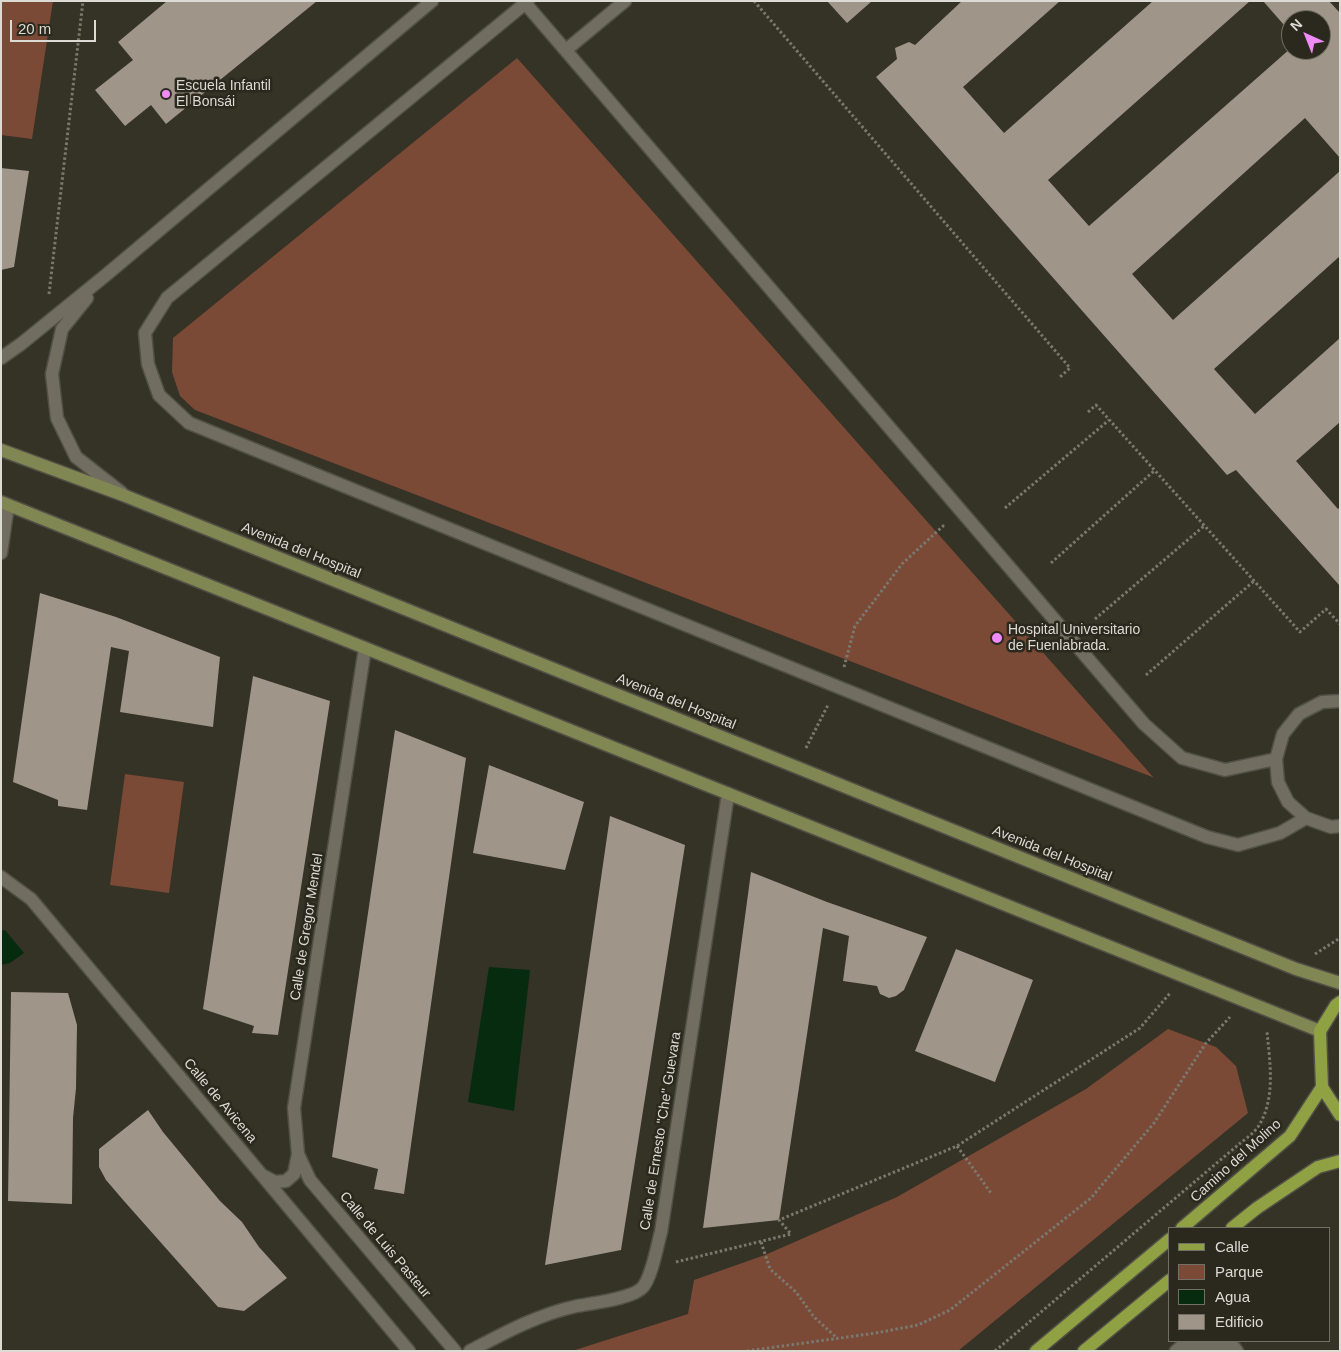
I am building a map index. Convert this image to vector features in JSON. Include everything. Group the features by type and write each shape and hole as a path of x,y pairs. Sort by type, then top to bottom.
{"main road":[{"name":"Avenida del Hospital","path":"1,450 124,495 1296,969 1340,983"},
{"path":"5,504 1320,1031"},
{"path":"1340,1002 1336,1005 1320,1031 1322,1087 1340,1115"},
{"name":"Camino del Molino","path":"1183,1227 1290,1136 1322,1087"},
{"path":"1233,1227 1257,1208 1318,1167 1340,1161"},
{"path":"1036,1351 1168,1241"},
{"path":"1084,1351 1168,1282"}],"street":[{"path":"1,358 106,275 432,1"},
{"path":"566,50 625,1"},
{"path":"1276,759 1225,770 1182,758 1144,724 526,2 167,298 145,332 148,364 158,395 189,423 1207,837 1238,845 1280,833 1306,818"},
{"path":"106,275 62,328 52,374 57,418 76,457 124,495"},
{"path":"1,553 5,504"},
{"name":"Calle de Gregor Mendel","path":"262,1175 275,1182 286,1181 294,1174 298,1154 294,1108 365,648"},
{"path":"1337,829 1306,818 1288,802 1278,782 1276,759 1283,734 1299,714 1322,702 1340,701"},
{"name":"Calle de Ernesto \"Che\" Guevara","path":"470,1351 549,1313 628,1296 642,1288 652,1268 664,1213 728,794"},
{"name":"Calle de Avicena","path":"1,877 31,899 409,1351"},
{"name":"Calle de Luis Pasteur","path":"298,1154 310,1180 455,1351"},
{"path":"1176,1351 1183,1345 1234,1347 1237,1351"}],"path":[{"path":"46,324 83,1"},
{"path":"754,1 1070,368 1060,377"},
{"path":"1088,412 1096,405 1300,632 1326,609 1340,624"},
{"path":"1005,508 1109,420"},
{"path":"1051,563 1154,471"},
{"path":"796,767 838,686 855,626 902,564 943,526 971,522"},
{"path":"1095,619 1204,526"},
{"path":"1146,674 1254,582"},
{"path":"1296,969 1340,938"},
{"path":"652,1268 791,1234 779,1220 957,1146 1140,1028 1185,977"},
{"path":"747,1351 876,1333 918,1325 950,1310 1091,1198 1154,1122 1206,1043 1244,1001"},
{"path":"995,1351 1258,1128 1270,1100 1270,1056 1267,1032 1269,1010"},
{"path":"957,1146 992,1193"},
{"path":"761,1242 770,1269 796,1292 814,1316 836,1338"}],"green space":[{"path":"1,1 53,1 32,139 1,135"},
{"path":"517,58 1153,777 195,410 180,396 172,372 173,338"},
{"path":"125,774 184,782 169,893 110,885"},
{"path":"1168,1029 1216,1047 1236,1066 1248,1113 958,1351 572,1351 688,1314 694,1280 765,1255 897,1197 1086,1089"}],"water":[{"path":"5,930 24,953 10,963 1,965 1,931"},
{"path":"489,967 530,970 514,1111 468,1102"}],"building":[{"path":"167,1 317,1 166,124 151,105 125,126 95,90 133,60 118,42"},
{"path":"827,1 872,1 847,23"},
{"path":"962,1 1060,1 963,87 1004,133 1153,1 1250,1 1048,180 1089,226 1281,57 1281,60 1331,60 1331,10 1281,10 1281,22 1263,1 1329,1 1340,13 1340,158 1305,118 1132,274 1173,320 1340,171 1340,256 1214,369 1255,414 1340,338 1340,422 1296,461 1338,509 1340,507 1340,586 1236,470 1227,475 876,77 897,59 895,48 909,42 915,45"},
{"path":"1,168 29,171 14,267 1,270"},
{"path":"40,593 116,617 220,657 213,727 120,712 129,651 111,647 87,810 58,806 58,800 13,782"},
{"path":"253,676 330,701 278,1035 252,1033 254,1026 203,1009"},
{"path":"395,730 466,758 404,1194 374,1189 378,1169 332,1157"},
{"path":"489,765 584,802 565,870 473,853"},
{"path":"610,816 685,845 621,1250 545,1265"},
{"path":"751,872 827,902 927,937 904,990 896,996 889,998 880,994 877,986 843,981 849,936 823,928 779,1220 703,1228"},
{"path":"956,949 1033,980 995,1082 915,1051"},
{"path":"11,992 68,993 77,1025 72,1204 8,1201"},
{"path":"148,1110 163,1132 220,1201 242,1222 259,1247 287,1278 244,1311 218,1307 106,1180 99,1167 99,1149"}],"place":[{"name":"Escuela Infantil El Bonsái","path":"166,94"},
{"name":"Hospital Universitario de Fuenlabrada.","path":"997,638"}]}
